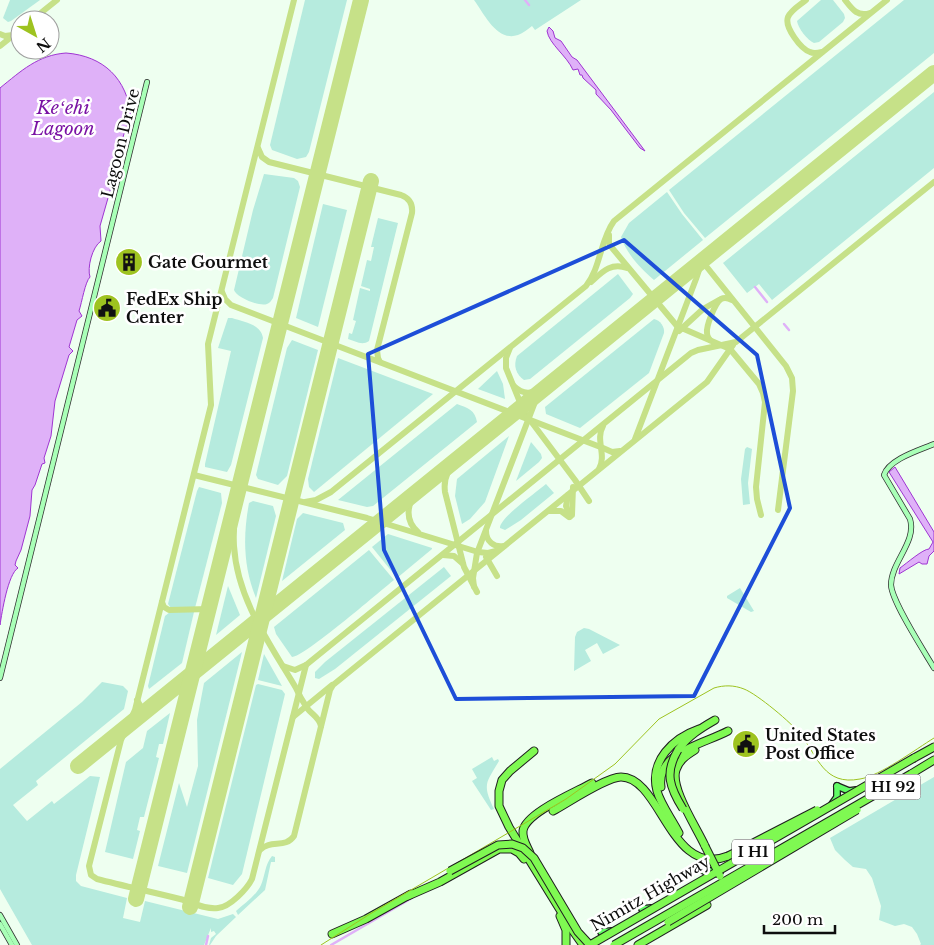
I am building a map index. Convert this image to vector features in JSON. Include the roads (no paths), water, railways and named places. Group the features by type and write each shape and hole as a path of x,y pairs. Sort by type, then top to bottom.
{"highway":[{"path":"714,859 696,852 685,842 659,796 656,771 660,759 678,739 715,720"},
{"path":"699,729 678,750 670,766 670,777 674,794 705,846"},
{"path":"638,945 707,905 718,895 721,888 720,876 678,791 675,774 678,765 687,756 728,731 675,756 666,764 661,775 662,789 685,842"},
{"name":"I H1","path":"587,945 934,746"},
{"path":"534,750 510,771 500,787 499,809 544,885 587,945"},
{"path":"524,757 522,763 508,778 503,790 502,799 506,813 527,857"},
{"path":"544,885 523,835 527,821 544,809 607,780 625,777 633,780 642,788 684,847 704,859 714,859 728,856 914,758"},
{"name":"I H1","path":"614,945 934,762"},
{"path":"630,945 858,810 911,774"},
{"path":"553,811 591,786"},
{"path":"451,873 496,846 512,844 523,848 534,858 587,945"},
{"path":"332,934 366,919 496,850 506,848 514,850 521,855 544,885"},
{"path":"554,900 566,930 566,945"}],"main road":[{"name":"Nimitz Highway","path":"587,945 602,934 651,908 665,897 749,853 934,746"},
{"name":"Nimitz Highway","path":"618,945 749,872 934,762"},
{"path":"832,804 837,797 837,786 848,791 856,790"},
{"path":"803,814 814,814"},
{"path":"735,859 738,846"},
{"path":"730,850 735,859 749,872"},
{"path":"749,853 744,862 749,872"},
{"path":"697,866 704,871 714,871"},
{"path":"642,909 651,908"},
{"path":"600,945 598,941 602,934"}],"street":[{"name":"Lagoon Drive","path":"0,678 19,594 147,82 125,171"},
{"path":"934,446 919,450 901,459 890,466 884,473 911,526 910,537 892,577 891,586 895,600 934,668"},
{"name":"Lagoon Drive","path":"0,666 5,651"},
{"path":"0,915 17,945"},
{"path":"0,924 12,945"}],"water":[{"path":"549,27 553,31 555,38 561,41 572,57 577,60 645,151 640,148 611,110 596,94 596,90 580,75 578,69 573,70 548,36 547,31"},
{"name":"Keʻehi Lagoon","path":"60,54 80,55 102,64 119,81 129,103 131,116 118,153 121,160 114,165 110,191 100,226 101,241 95,248 91,258 90,277 79,311 82,316 77,320 69,347 73,351 69,355 55,401 51,436 44,458 45,463 42,464 32,490 30,516 15,565 18,568 8,585 0,625 0,88 38,60 60,60"},
{"path":"895,467 934,532 934,551 929,556 927,564 919,562 899,574 900,568 929,549 933,542 889,472"}],"waterway":[{"path":"525,0 529,5"},
{"path":"755,287 767,302"},
{"path":"784,324 789,330"},
{"path":"331,945 412,898"},
{"path":"206,945 208,936"}],"railway":[{"path":"321,945 370,914 566,799 615,764 659,719 714,688 729,686 750,692 782,716 801,735 823,768 838,778 848,780 868,777 887,768 934,738"}],"place":[{"name":"Gate Gourmet","path":"129,262"},
{"name":"FedEx Ship Center","path":"107,308"},
{"name":"United States Post Office","path":"746,744"}]}
